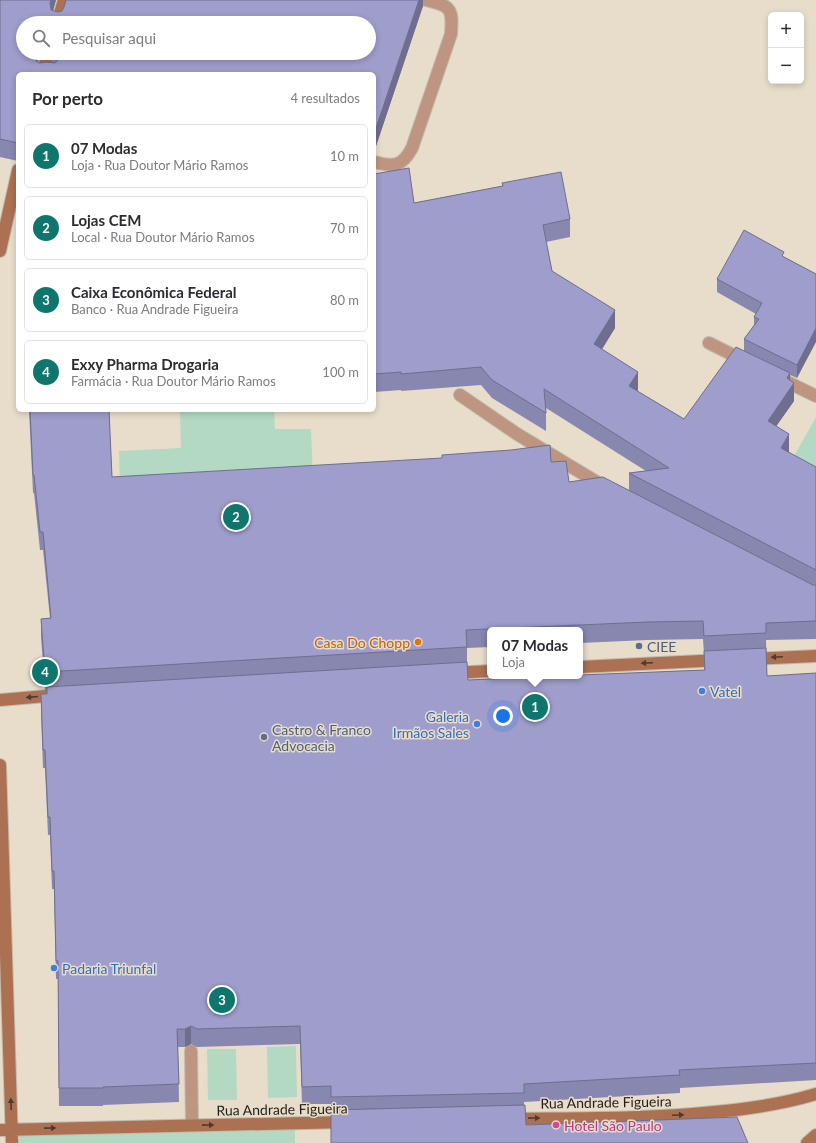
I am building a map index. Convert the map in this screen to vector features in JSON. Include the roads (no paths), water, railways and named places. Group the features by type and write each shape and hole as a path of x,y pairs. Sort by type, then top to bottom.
{"street":[{"path":"59,16 64,0"},
{"path":"376,162 394,165 402,162 408,156 451,34 452,18 450,12 443,4 426,0"},
{"path":"46,72 47,60"},
{"path":"0,251 16,188"},
{"path":"709,343 816,396"},
{"path":"460,395 517,434 618,494"},
{"path":"583,667 816,656"},
{"path":"443,673 487,671"},
{"path":"0,700 68,695"},
{"path":"0,765 6,1129 12,1143"},
{"path":"191,1050 192,1125"},
{"name":"Rua Andrade Figueira","path":"496,1119 680,1115 779,1104 816,1094"},
{"name":"Rua Andrade Figueira","path":"6,1129 355,1122"},
{"path":"807,1143 816,1135"}],"place":[{"name":"Lojas CEM","path":"236,517"},
{"name":"Casa Do Chopp","path":"418,642"},
{"name":"CIEE","path":"639,646"},
{"name":"Exxy Pharma Drogaria","path":"45,672"},
{"name":"Vatel","path":"702,691"},
{"name":"07 Modas","path":"535,707"},
{"name":"Galeria Irmãos Sales","path":"477,724"},
{"name":"Castro & Franco Advocacia","path":"264,737"},
{"name":"Padaria Triunfal","path":"54,968"},
{"name":"Caixa Econômica Federal","path":"222,1000"},
{"name":"Hotel São Paulo","path":"556,1125"}]}
